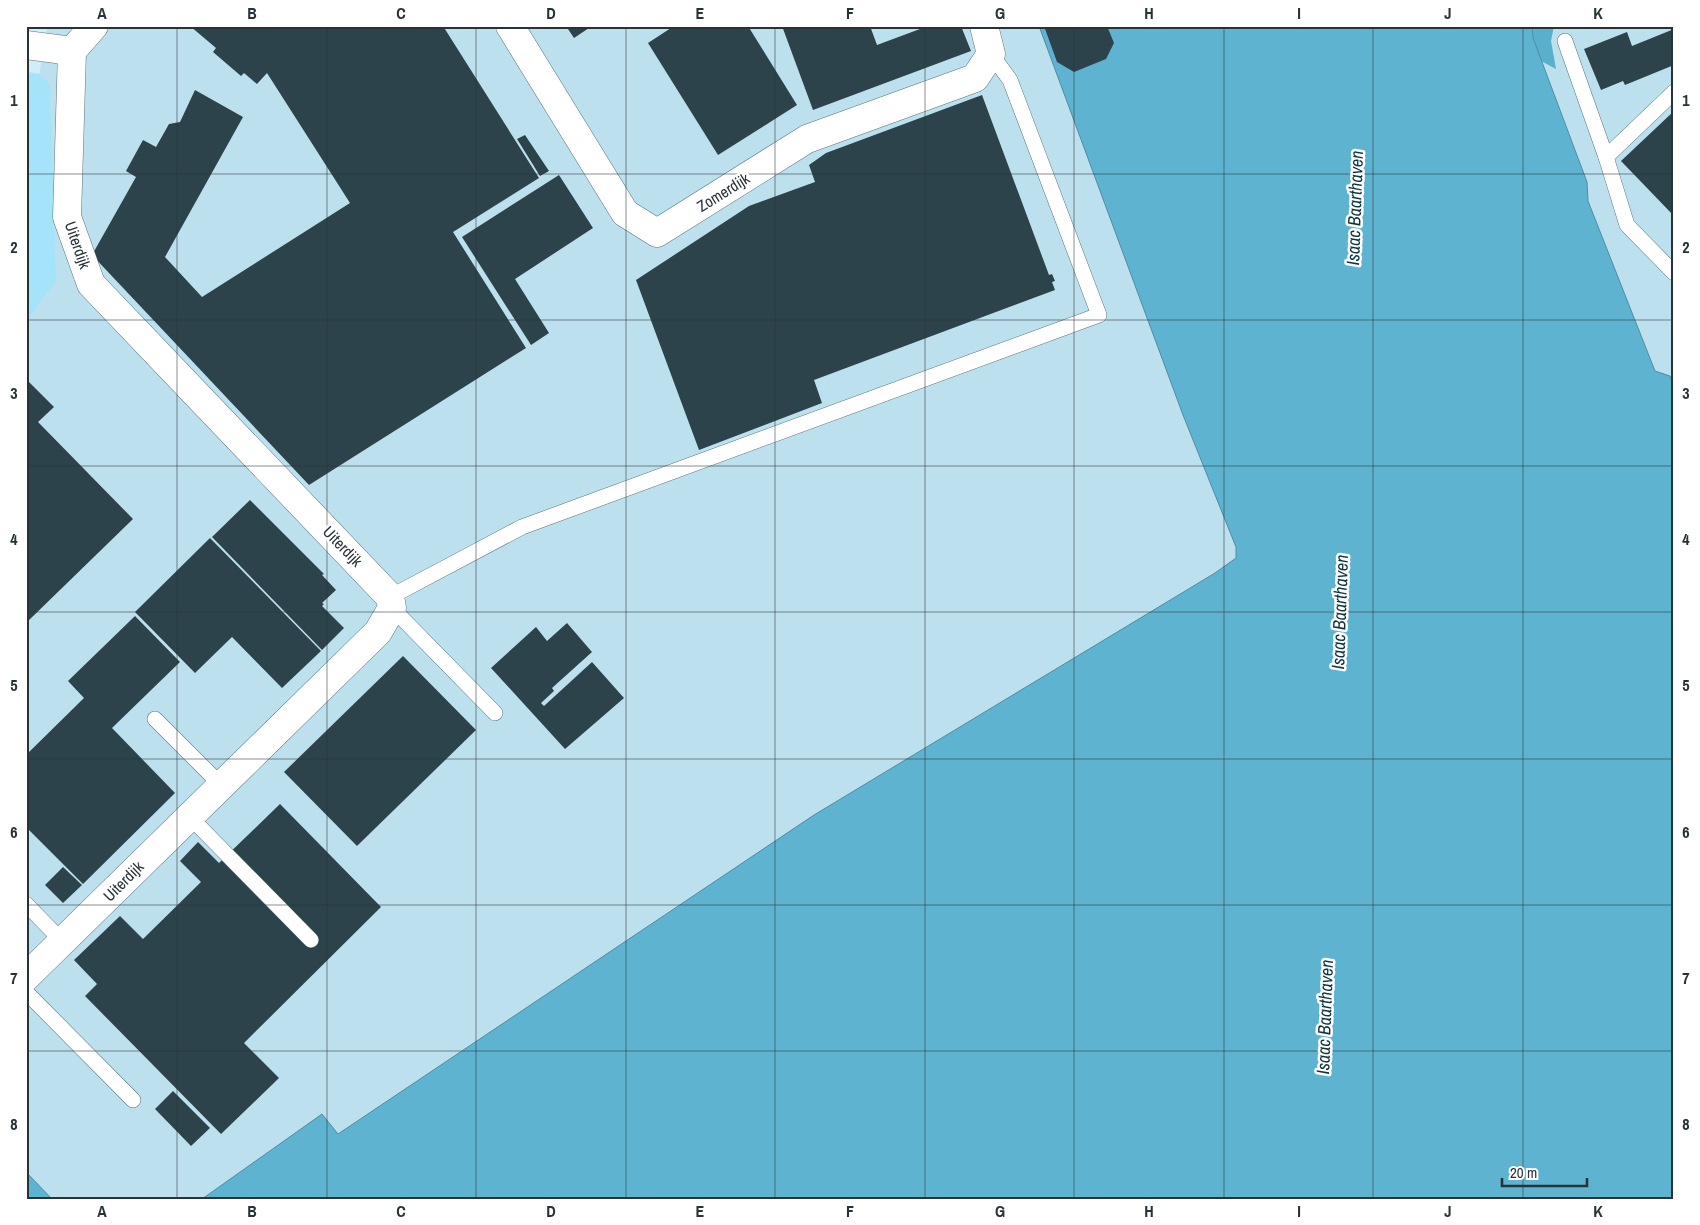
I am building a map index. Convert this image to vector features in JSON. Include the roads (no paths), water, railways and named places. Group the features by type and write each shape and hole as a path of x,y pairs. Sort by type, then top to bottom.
{"street":[{"path":"26,45 72,50 94,26"},
{"name":"Zomerdijk","path":"510,26 626,213 657,233 807,139 974,78 990,54"},
{"path":"984,26 990,54"},
{"name":"Uiterdijk","path":"26,977 378,632 391,603 91,284 68,217 72,50"}],"lane":[{"path":"1565,41 1606,157 1627,225 1674,273"},
{"path":"495,713 391,603 522,527 1099,315 1010,80 990,54"},
{"path":"1606,157 1674,92"},
{"path":"155,718 220,786"},
{"path":"190,816 311,940"},
{"path":"26,904 62,941"},
{"path":"26,992 133,1100"}],"water":[{"name":"Isaac Baarthaven","path":"1039,26 1532,26 1533,38 1587,182 1588,201 1655,371 1670,376 1674,388 1674,1199 202,1199 322,1114 338,1134 814,815 1215,573 1236,558 1236,547 1183,415"},
{"path":"26,1172 52,1199 26,1199"}]}
